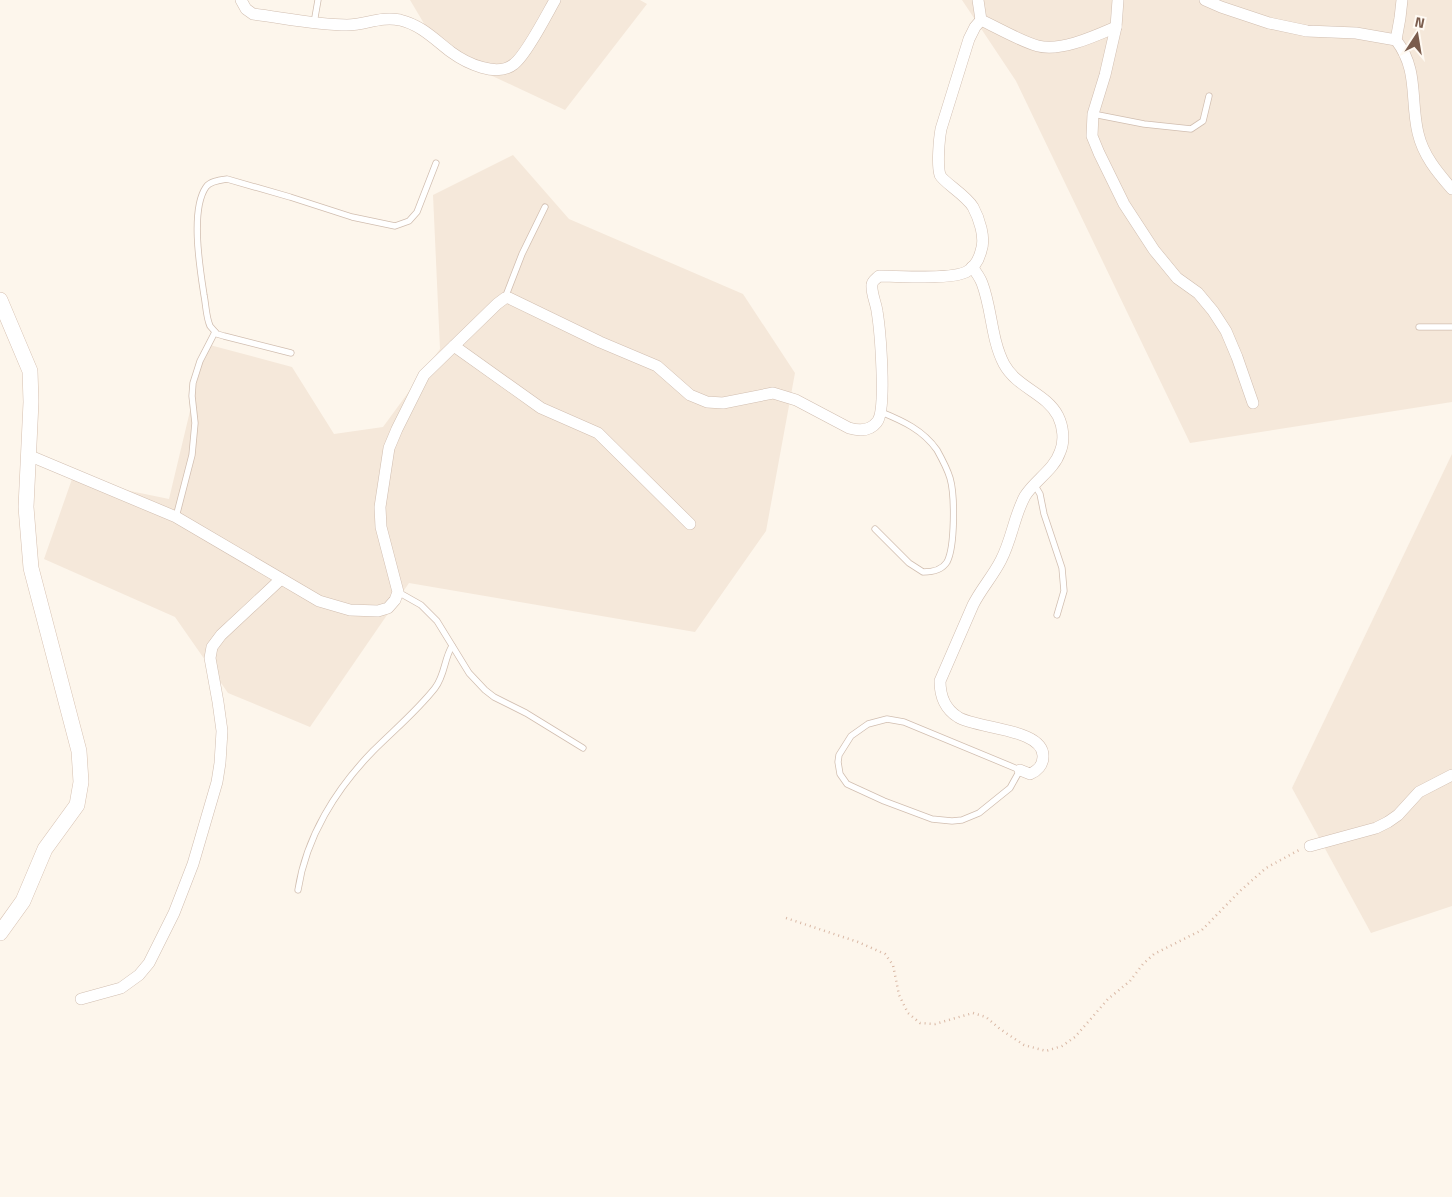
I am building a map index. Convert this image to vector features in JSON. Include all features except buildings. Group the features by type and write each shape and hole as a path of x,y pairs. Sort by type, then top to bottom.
{"street":[{"path":"241,0 246,9 253,14 314,23 349,25 382,18 402,21 417,26 461,59 482,67 502,69 514,64 518,60 555,0"},
{"path":"28,455 176,517 319,602 350,610 378,611 388,608 395,600 398,592 381,527 380,507 389,448 424,375 505,298 533,308 600,342 657,366 690,395 707,402 723,403 773,394 796,400 849,428 858,431 870,428 878,421 882,406 882,347 877,310 871,286 873,281 879,276 954,276 967,272 979,259 983,247 981,228 973,208 967,198 947,183 940,175 938,144 969,39 981,20 978,0"},
{"path":"1118,0 1116,27 1105,75 1093,114 1092,136 1124,204 1154,250 1177,278 1198,293 1226,331 1253,403"},
{"path":"1205,0 1269,23 1307,31 1356,33 1396,40 1403,49 1410,66 1418,133 1432,166 1452,189"},
{"path":"1396,40 1402,0"},
{"path":"981,20 1039,46 1058,47 1094,37 1116,27"},
{"path":"972,267 982,282 996,345 1005,366 1018,382 1046,402 1057,415 1063,442 1061,452 1054,464 1033,485 1021,505 1009,543 1001,560 979,592 940,681 940,689 945,704 956,716 970,723 1005,730 1034,739 1038,743 1043,752 1039,767 1030,774 1020,770"},
{"path":"0,300 30,371 31,402 26,507 31,568 79,751 81,782 77,805 45,849 23,901 0,933"},
{"path":"454,346 541,408 598,433 690,524"},
{"path":"81,1000 121,988 139,976 149,963 174,912 193,864 220,763 222,731 211,670 210,658 212,647 221,635 281,579"},
{"path":"1310,846 1376,828 1398,816 1419,792 1452,775"}],"lane":[{"path":"314,23 318,0"},
{"path":"1093,114 1144,124 1191,129 1197,127 1203,120 1209,96"},
{"path":"291,353 224,336 215,332 208,322 198,244 201,200 206,187 210,183 221,180 232,180 352,217 395,226 409,221 417,212 436,164"},
{"path":"505,298 522,254 545,207"},
{"path":"1419,327 1452,327"},
{"path":"176,517 192,455 195,422 192,396 193,383 200,361 215,332"},
{"path":"874,529 909,563 923,572 938,569 947,561 952,545 953,511 951,480 947,469 936,450 920,432 901,420 881,412"},
{"path":"1033,485 1040,494 1044,514 1062,568 1064,591 1057,615"},
{"path":"398,592 421,605 436,621 469,673 485,690 584,748"},
{"path":"298,890 309,846 335,799 360,765 415,711 436,686 452,646"},
{"path":"887,719 904,722 1020,770 1010,788 987,808 971,817 947,821 932,819 852,788 840,774 838,762 839,755 851,736 868,724 887,719"}],"path":[{"path":"786,918 858,942 885,954 893,965 899,995 908,1013 920,1023 935,1024 973,1014 986,1017 1024,1045 1046,1051 1062,1046 1075,1037 1108,1000 1130,981 1143,964 1154,954 1202,930 1240,891 1266,868 1294,851 1310,846"}],"shaded area":[{"path":"410,0 640,0 647,4 565,110 441,52"},
{"path":"962,0 1452,0 1452,402 1190,443 1016,81"},
{"path":"513,155 569,219 743,294 795,373 766,531 695,632 409,583 310,727 228,693 175,617 44,559 72,479 169,499 206,344 292,367 334,434 383,427 440,349 433,195"},
{"path":"1452,454 1452,906 1371,933 1292,788"}]}
